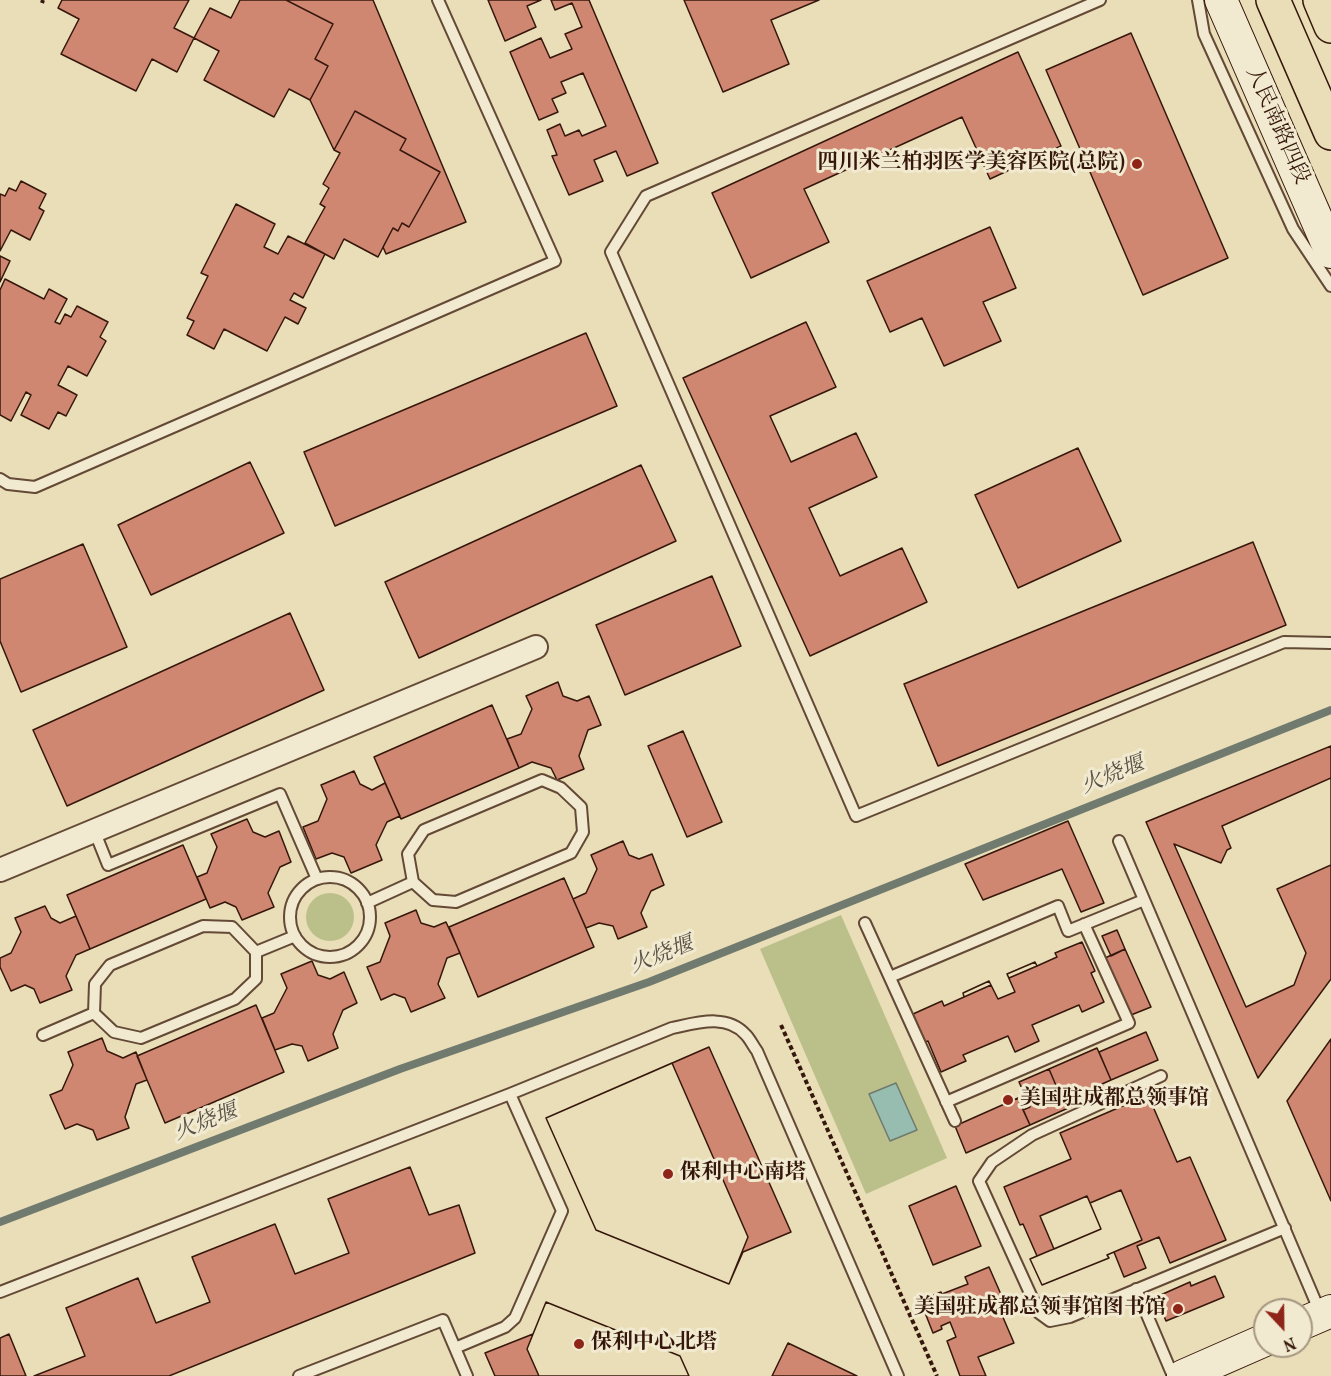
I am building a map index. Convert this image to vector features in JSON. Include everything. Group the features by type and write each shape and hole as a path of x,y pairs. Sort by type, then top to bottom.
{"main road":[{"path":"1273,0 1331,133"},
{"path":"1320,0 1331,26"}],"street":[{"name":"人民南路四段","path":"1221,0 1331,252"},
{"path":"0,870 536,647"},
{"path":"1183,1376 1253,1345"}],"lane":[{"path":"0,479 8,484 35,488 555,261 438,0"},
{"path":"1100,0 646,196 611,252 856,816 1284,642 1331,643"},
{"path":"1198,0 1204,34 1293,229 1331,286"},
{"path":"542,780 561,788 581,807 584,832 571,853 456,902 433,900 413,882 408,854 424,830 542,780"},
{"path":"94,830 108,865 280,794 317,879"},
{"path":"1119,841 1285,1228 1318,1316"},
{"path":"330,877 343,880 355,886 367,903 369,922 366,935 347,953 321,956 309,951 299,943 295,936 290,919 291,906 297,895 317,879 330,877"},
{"path":"367,903 413,882"},
{"path":"890,977 1058,906 1068,931 1144,900"},
{"path":"865,923 955,1121"},
{"path":"946,1102 1129,1023 1084,924"},
{"path":"203,926 232,927 256,952 256,979 234,999 141,1038 114,1032 94,1012 95,984 110,965 203,926"},
{"path":"256,952 295,936"},
{"path":"42,1035 94,1012"},
{"path":"0,1292 510,1094 672,1028 700,1022 722,1021 745,1033 757,1051 898,1376"},
{"path":"1161,1076 1032,1135 992,1161 979,1180 1039,1313 1050,1322 1070,1317 1285,1228"},
{"path":"455,1348 505,1327 515,1318 562,1211 510,1094"},
{"path":"1136,1289 1173,1376"},
{"path":"299,1376 443,1320 467,1376"}],"path":[{"path":"781,1025 937,1376"}],"green space":[{"path":"330,893 347,900 354,917 347,934 330,941 313,934 306,917 313,900"},
{"path":"841,915 947,1158 866,1194 760,949"}],"water":[{"path":"896,1083 917,1130 890,1141 869,1094"}],"building":[{"path":"62,0 189,0 174,28 194,38 177,72 152,59 136,91 61,54 79,19 58,8"},
{"path":"240,0 286,0 333,24 315,59 328,66 310,100 289,89 274,117 204,80 219,51 194,38 210,8 231,18"},
{"path":"286,0 373,0 466,222 386,254 383,247 393,228 398,231 402,223 409,227 440,172 400,150 406,139 355,111 334,150 310,100 328,66 315,59 333,24"},
{"path":"488,0 541,0 527,6 536,27 505,41"},
{"path":"551,0 589,0 658,163 627,176 616,151 594,160 603,181 569,195 552,156 557,155 547,130 560,124 565,136 579,130 582,136 606,126 583,73 561,82 566,93 552,99 558,112 539,120 510,52 541,38 550,58 572,49 565,34 582,27 572,3 555,10"},
{"path":"684,0 819,0 771,20 789,64 723,92"},
{"name":"四川米兰柏羽医学美容医院(总院)","path":"1131,33 1228,258 1143,295 1046,70"},
{"path":"1018,52 1061,146 990,179 962,117 804,189 829,242 751,278 712,193"},
{"path":"355,111 406,139 400,150 440,172 409,227 402,223 398,231 393,228 378,257 344,239 334,259 305,243 325,207 320,204 329,188 323,184 340,153 334,150"},
{"path":"21,181 46,194 39,208 44,211 30,240 11,230 0,251 0,194 5,196 9,188 16,191"},
{"path":"236,204 275,224 264,247 278,254 288,236 325,254 303,298 294,293 290,300 306,308 298,324 285,317 267,351 224,329 214,349 187,335 194,321 187,318 208,276 201,273"},
{"path":"990,227 1016,288 983,302 1001,341 944,366 922,318 890,332 867,281"},
{"path":"0,256 10,261 0,282"},
{"path":"5,279 44,299 49,289 67,299 55,322 60,324 65,314 71,317 77,306 108,322 100,337 106,341 87,376 68,366 58,385 77,395 66,416 58,412 49,429 21,415 31,395 26,392 11,421 0,415 0,290"},
{"path":"806,322 836,387 770,416 791,462 856,433 877,477 809,508 840,576 902,548 927,602 810,656 683,378"},
{"path":"586,333 617,406 335,526 304,452"},
{"path":"1078,448 1121,541 1018,588 975,495"},
{"path":"250,462 284,533 151,595 118,525"},
{"path":"641,465 676,541 419,658 385,582"},
{"path":"1253,542 1286,625 938,766 904,684"},
{"path":"83,544 127,647 21,692 0,641 0,579"},
{"path":"712,576 741,646 625,695 596,625"},
{"path":"290,613 324,690 67,806 33,730"},
{"path":"558,682 563,696 577,701 589,696 601,725 588,730 579,756 584,769 557,780 551,768 532,762 519,768 507,739 521,734 532,709 526,696"},
{"path":"492,705 519,768 401,819 374,757"},
{"path":"683,731 722,822 687,837 648,746"},
{"path":"1331,746 1331,979 1258,1078 1146,822"},
{"path":"354,771 360,784 372,790 385,783 400,816 387,822 376,845 382,860 351,873 344,857 332,853 316,859 303,827 318,821 327,799 321,785"},
{"path":"1331,778 1331,865 1277,889 1306,953 1294,985 1246,1007 1174,844 1221,863 1227,850 1231,848 1222,826"},
{"path":"247,819 253,832 265,837 279,831 291,862 280,867 268,893 274,907 242,920 236,907 225,902 210,908 197,877 207,873 217,847 211,834"},
{"path":"1068,821 1104,903 1081,912 1062,869 983,900 965,864"},
{"path":"623,841 629,855 639,859 652,854 664,885 651,891 641,913 647,927 618,939 613,926 599,923 586,928 573,899 586,893 597,869 591,855"},
{"path":"183,845 206,899 90,949 67,895"},
{"path":"564,878 594,947 478,997 449,927"},
{"path":"45,906 51,918 60,923 76,916 90,949 76,955 66,976 72,990 40,1003 34,989 25,985 11,991 0,967 0,958 11,953 21,932 15,918"},
{"path":"416,910 421,923 434,927 446,922 460,953 447,958 438,984 445,998 411,1012 405,998 394,994 381,1000 367,967 380,962 390,936 385,923"},
{"path":"1117,930 1125,949 1111,956 1102,936"},
{"path":"1082,942 1095,971 1091,973 1104,1002 1082,1012 1079,1005 1032,1025 1039,1041 1015,1052 1008,1036 963,1055 966,1061 941,1072 913,1014 942,1001 944,1006 964,997 963,993 989,981 998,999 1015,992 1007,974 1035,962 1037,966 1057,957 1055,953"},
{"path":"1125,949 1151,1007 1131,1015 1105,958"},
{"path":"312,961 318,975 330,979 344,972 357,1003 343,1010 333,1034 338,1048 308,1061 302,1046 292,1044 275,1050 262,1018 274,1013 287,988 281,974"},
{"path":"1035,962 1037,966 1009,978 1007,974"},
{"path":"989,981 991,985 964,997 963,993"},
{"path":"256,1005 284,1072 165,1123 137,1056"},
{"path":"1146,1032 1158,1060 1111,1080 1099,1052"},
{"path":"102,1038 107,1051 123,1058 136,1052 147,1080 136,1084 125,1117 129,1128 97,1140 93,1130 77,1124 65,1129 50,1095 62,1090 73,1065 68,1052"},
{"path":"1331,1039 1331,1201 1287,1101"},
{"name":"保利中心南塔","path":"709,1047 791,1232 743,1252 729,1284 596,1230 546,1118"},
{"path":"1097,1048 1111,1080 1102,1084 1105,1091 1066,1109 1049,1069"},
{"name":"保利中心南塔","path":"672,1063 748,1237 729,1284 596,1230 546,1118"},
{"path":"1049,1069 1066,1109 1030,1125 1023,1110 1030,1107 1019,1082"},
{"path":"1148,1095 1177,1162 1190,1157 1226,1240 1170,1263 1159,1237 1137,1246 1146,1268 1124,1277 1114,1252 1107,1255 1109,1258 1042,1285 1030,1259 1037,1256 1023,1224 1020,1225 1004,1187 1071,1159 1060,1133","holes":["1087,1196 1101,1229 1054,1249 1040,1216"]},
{"path":"1018,1098 1030,1125 966,1153 955,1126"},
{"path":"410,1167 429,1215 459,1205 475,1253 169,1376 34,1376 85,1356 66,1308 138,1278 156,1323 210,1302 192,1257 275,1224 295,1274 349,1253 328,1199"},
{"path":"956,1186 981,1246 933,1265 909,1206"},
{"path":"1121,1190 1142,1240 1107,1255 1109,1258 1042,1285 1030,1259 1101,1229 1090,1203"},
{"path":"989,1267 1003,1299 996,1301 1014,1343 978,1357 986,1376 960,1376 947,1341 956,1337 950,1322 933,1333 920,1300 968,1284 965,1277"},
{"name":"美国驻成都总领事馆图书馆","path":"1215,1276 1224,1297 1166,1321 1156,1297 1190,1282 1191,1286"},
{"name":"保利中心北塔","path":"546,1302 680,1356 689,1376 539,1376 527,1349"},
{"name":"保利中心北塔","path":"546,1302 680,1356 689,1376 495,1376 485,1353 533,1334"},
{"path":"9,1334 26,1376 0,1376 0,1338"},
{"path":"788,1343 857,1376 772,1376"}],"waterway":[{"name":"火烧堰","path":"0,1222 400,1069 649,982 1331,710"}],"place":[{"name":"四川米兰柏羽医学美容医院(总院)","path":"1137,164"},
{"name":"美国驻成都总领事馆","path":"1008,1100"},
{"name":"保利中心南塔","path":"668,1174"},
{"name":"美国驻成都总领事馆图书馆","path":"1178,1309"},
{"name":"保利中心北塔","path":"579,1344"}]}
